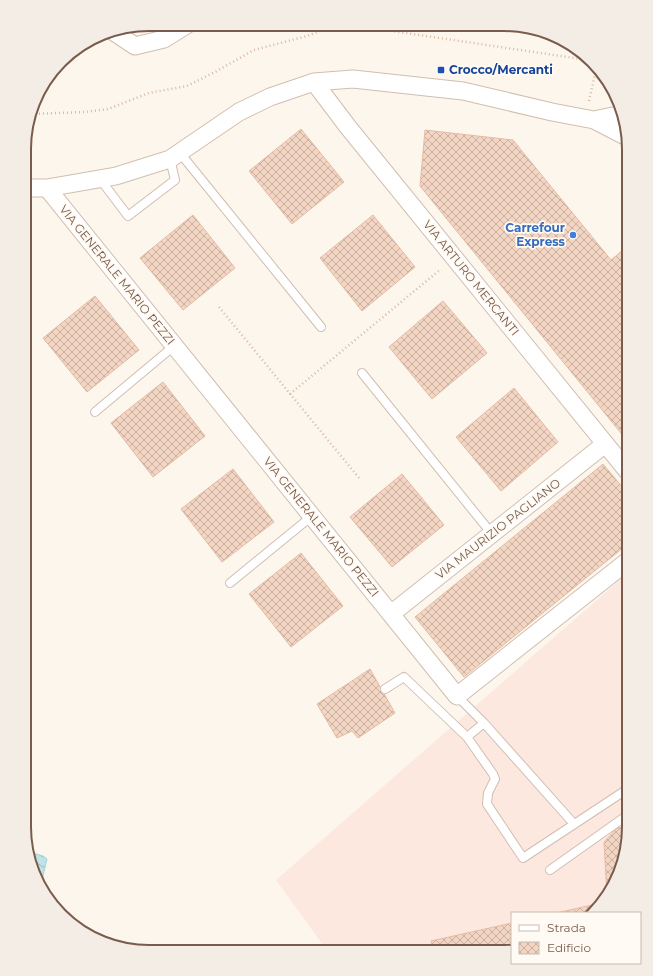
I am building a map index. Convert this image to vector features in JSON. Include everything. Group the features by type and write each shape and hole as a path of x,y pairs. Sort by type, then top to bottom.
{"street":[{"path":"119,35 135,46 164,39 177,31"},
{"path":"31,188 47,188 116,176 175,156 239,112 270,97 314,82 353,79 463,91 552,112 594,120 621,135"},
{"name":"VIA ARTURO MERCANTI","path":"314,82 348,127 622,465"},
{"path":"594,120 617,115"},
{"name":"VIA GENERALE MARIO PEZZI","path":"47,188 457,696"},
{"name":"VIA MAURIZIO PAGLIANO","path":"391,614 605,444"},
{"path":"457,696 622,566"}],"lane":[{"path":"100,179 128,216 175,180 175,156"},
{"path":"175,156 321,327"},
{"path":"95,412 174,346"},
{"path":"362,373 492,534"},
{"path":"230,583 312,516"},
{"path":"385,689 404,677 467,737 495,779 488,793 486,804 523,858 622,793"},
{"path":"457,696 484,723 574,824"},
{"path":"467,737 484,723"},
{"path":"550,870 622,819"}],"path":[{"path":"36,114 85,112 108,109 149,93 186,86 254,50 320,31"},
{"path":"392,31 580,59"},
{"path":"290,394 454,258"},
{"path":"219,307 359,478"}],"shaded area":[{"path":"622,578 622,835 620,850 613,872 598,899 585,912 511,912 511,945 323,945 276,880"}],"water":[{"path":"34,853 47,859 43,877"}],"building":[{"path":"301,129 344,182 292,224 249,171"},
{"path":"425,130 513,140 611,260 622,251 622,434 420,186"},
{"path":"193,215 235,268 183,310 140,258"},
{"path":"373,215 415,267 362,311 320,258"},
{"path":"95,296 139,350 87,392 43,338"},
{"path":"443,301 487,353 432,399 389,347"},
{"path":"163,382 205,436 153,477 111,423"},
{"path":"514,388 558,442 501,491 456,437"},
{"path":"603,464 622,487 622,549 464,677 415,617"},
{"path":"233,469 274,522 222,562 181,509"},
{"path":"402,474 444,525 392,567 350,517"},
{"path":"301,553 343,606 291,647 249,594"},
{"path":"370,669 395,713 358,738 352,731 337,738 317,704"},
{"path":"617,828 622,828 620,850 616,865 606,885 604,842"},
{"path":"592,905 585,912 560,912"},
{"path":"511,923 511,945 432,945 431,941"}],"place":[{"name":"Crocco/Mercanti","path":"441,70"},
{"name":"Carrefour Express","path":"573,235"}]}
